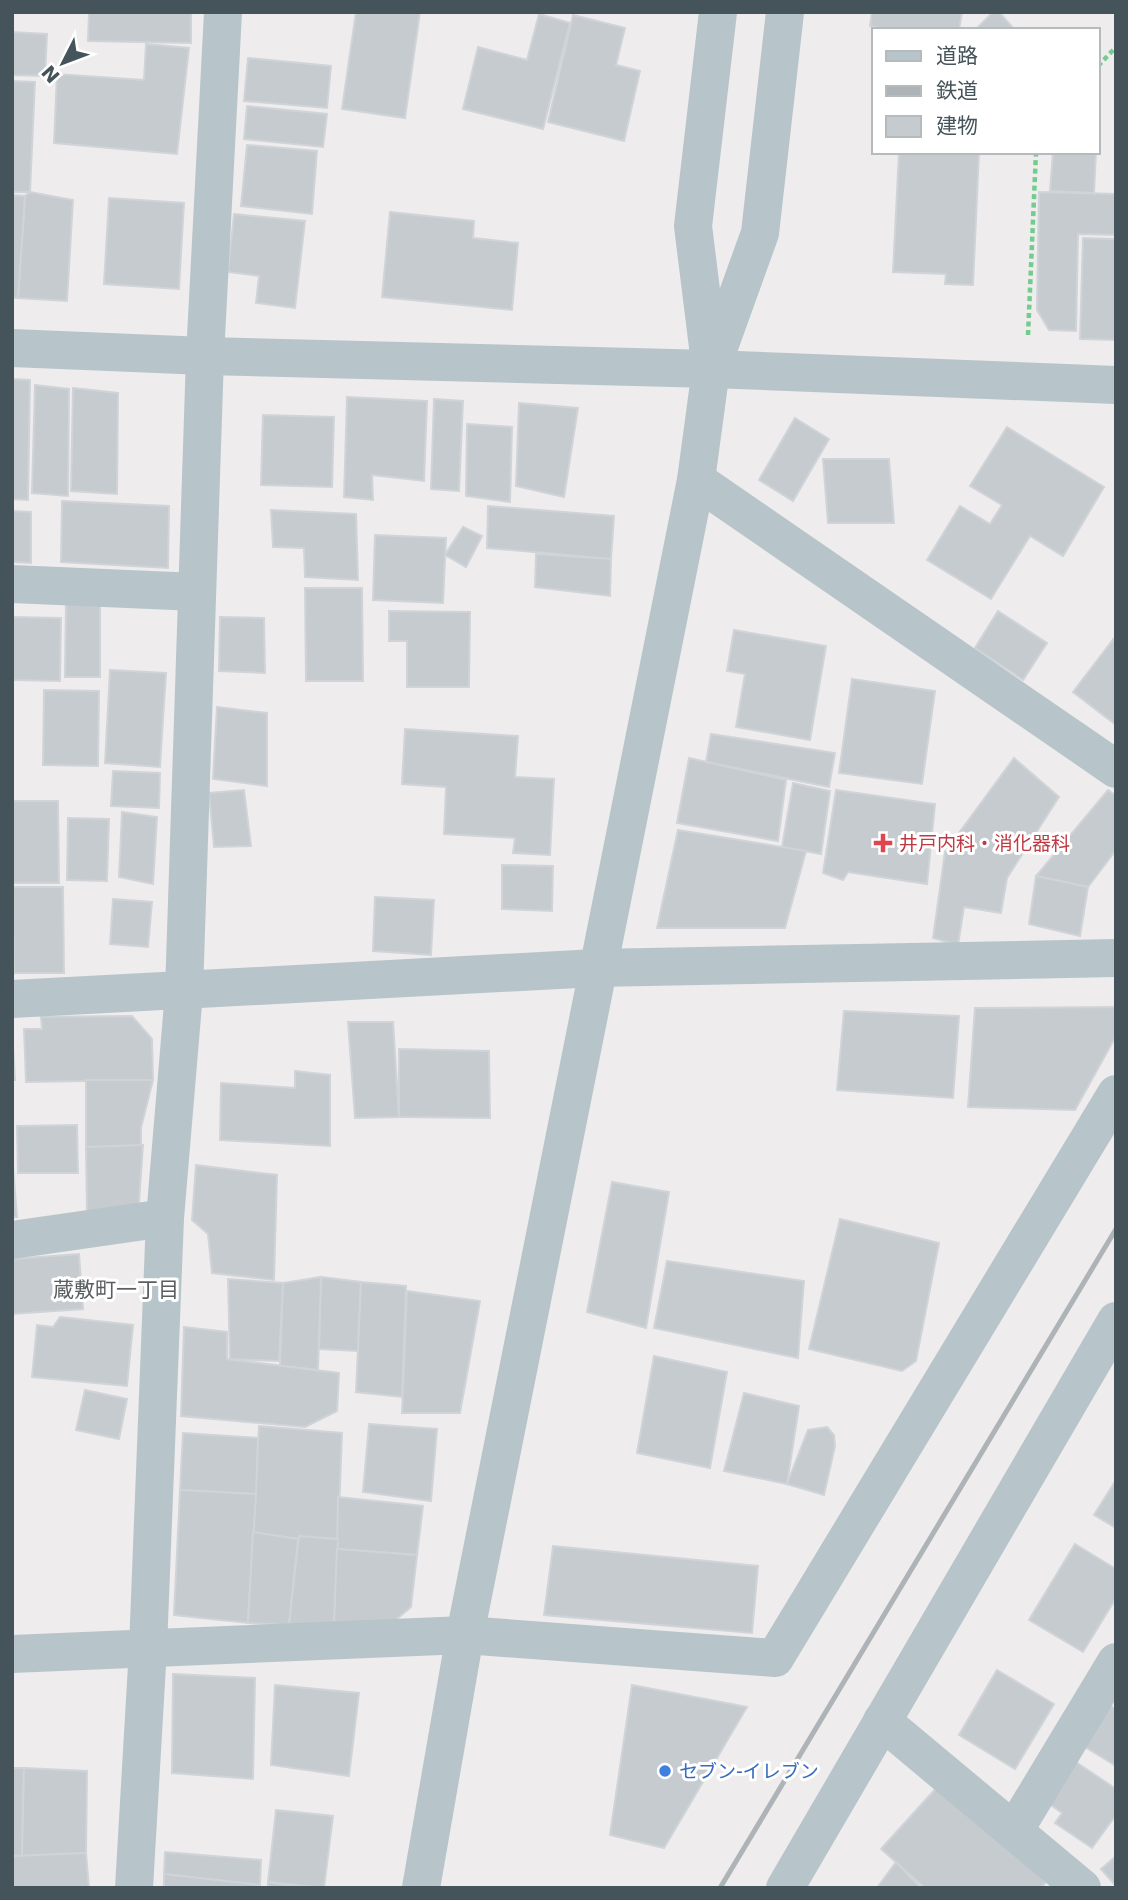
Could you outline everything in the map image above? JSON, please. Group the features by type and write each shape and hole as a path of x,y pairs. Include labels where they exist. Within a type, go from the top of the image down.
{"street":[{"path":"134,1888 148,1648 165,1218 184,992 205,356 223,12"},
{"path":"711,369 693,226 718,12"},
{"path":"421,1888 465,1635 596,968 696,480 711,369 760,233 785,12"},
{"path":"12,348 205,356 711,369 1116,385"},
{"path":"696,480 1116,769"},
{"path":"12,584 197,592"},
{"path":"12,999 184,992 596,968 1116,958"},
{"path":"12,1654 465,1635 775,1658 1116,1094"},
{"path":"12,1240 165,1218"},
{"path":"785,1888 1116,1321"},
{"path":"1014,1831 1116,1662"},
{"path":"882,1721 1082,1888"}],"path":[{"path":"1100,64 1116,47"},
{"path":"1026,381 1036,154"}],"building":[{"path":"89,12 191,12 191,43 88,41"},
{"path":"356,12 420,12 405,118 342,109"},
{"path":"872,12 962,12 959,28 870,26"},
{"path":"993,12 999,12 1013,28 977,28"},
{"path":"539,14 570,23 543,129 463,109 478,47 527,60"},
{"path":"573,15 625,28 616,65 640,71 624,141 548,122"},
{"path":"12,32 47,34 45,76 12,75"},
{"path":"146,44 189,48 177,154 54,143 57,74 144,80"},
{"path":"248,58 331,66 327,108 244,101"},
{"path":"12,81 35,82 30,192 12,192"},
{"path":"247,106 327,114 323,147 244,139"},
{"path":"247,145 317,151 312,214 241,206"},
{"path":"899,154 979,154 973,285 945,284 946,274 893,272"},
{"path":"1053,154 1096,154 1094,193 1050,191"},
{"path":"30,192 73,200 67,301 18,298 25,196"},
{"path":"1039,192 1116,194 1116,235 1078,234 1076,331 1049,330 1037,310"},
{"path":"12,195 25,196 18,298 12,298"},
{"path":"109,198 184,203 179,289 104,284"},
{"path":"390,212 474,221 473,238 518,243 512,310 382,297"},
{"path":"234,214 305,221 295,308 256,303 259,276 228,272"},
{"path":"1083,238 1116,239 1116,340 1080,339"},
{"path":"12,379 30,380 28,500 12,499"},
{"path":"35,385 69,389 68,496 32,493"},
{"path":"73,388 118,393 117,494 71,491"},
{"path":"347,397 427,401 424,481 372,475 373,500 344,497"},
{"path":"434,399 463,401 459,491 431,489"},
{"path":"519,403 578,408 564,497 516,486"},
{"path":"263,415 334,417 332,487 261,485"},
{"path":"795,418 829,439 793,501 759,480"},
{"path":"467,424 512,427 510,502 466,496"},
{"path":"1007,427 1104,487 1063,556 1030,536 991,599 927,560 960,506 990,524 1002,505 970,486"},
{"path":"823,459 889,459 894,523 828,523"},
{"path":"62,501 169,506 168,568 61,562"},
{"path":"488,506 614,516 611,559 487,548"},
{"path":"271,510 356,514 358,580 305,577 304,548 273,547"},
{"path":"12,511 31,512 31,563 12,562"},
{"path":"463,527 482,536 466,567 445,555"},
{"path":"375,535 446,538 443,603 373,600"},
{"path":"536,554 611,559 610,596 535,587"},
{"path":"305,588 362,588 363,681 306,681"},
{"path":"66,599 100,599 100,677 65,677"},
{"path":"389,611 470,612 469,687 407,687 407,641 389,641"},
{"path":"998,611 1047,643 1023,680 975,648"},
{"path":"12,617 61,618 60,681 12,680"},
{"path":"220,617 264,618 265,673 219,671"},
{"path":"734,630 826,646 810,740 736,727 745,674 727,671"},
{"path":"1116,637 1116,725 1073,692"},
{"path":"110,670 166,673 160,767 105,763"},
{"path":"852,679 935,691 922,784 839,773"},
{"path":"44,690 99,691 98,766 43,765"},
{"path":"217,707 267,713 267,786 213,779"},
{"path":"405,729 518,736 515,777 554,779 550,855 513,853 515,838 444,834 446,787 402,784"},
{"path":"711,734 835,753 829,787 706,762"},
{"path":"689,758 786,780 778,841 677,823"},
{"path":"1014,758 1059,797 1007,878 1001,913 964,907 958,945 933,938 945,852"},
{"path":"113,771 160,773 159,808 111,806"},
{"path":"793,783 830,791 821,854 782,847"},
{"path":"244,790 251,846 214,847 209,793"},
{"path":"836,790 935,804 927,884 848,872 843,880 823,873"},
{"path":"1108,790 1116,796 1116,850 1088,887 1036,876"},
{"path":"12,801 58,801 59,883 12,883"},
{"path":"122,812 157,817 153,884 119,877"},
{"path":"68,818 109,819 107,881 67,880"},
{"path":"678,830 806,851 785,928 657,928"},
{"path":"502,865 553,866 552,911 502,909"},
{"path":"1036,876 1088,887 1080,936 1029,924"},
{"path":"13,887 63,887 64,973 14,973"},
{"path":"375,897 434,900 431,955 373,951"},
{"path":"113,899 152,902 148,947 110,944"},
{"path":"1116,1007 1116,1036 1075,1110 968,1107 975,1008"},
{"path":"844,1011 959,1016 953,1098 837,1090"},
{"path":"132,1016 152,1039 153,1080 26,1082 24,1029 42,1029 41,1017"},
{"path":"348,1022 393,1022 399,1117 355,1118"},
{"path":"12,1029 15,1080 12,1080"},
{"path":"399,1049 489,1051 490,1118 399,1117"},
{"path":"295,1071 330,1075 330,1146 220,1140 221,1083 295,1088"},
{"path":"86,1080 153,1080 141,1128 141,1147 86,1147"},
{"path":"77,1125 78,1173 18,1173 17,1126"},
{"path":"143,1145 138,1217 87,1213 86,1147"},
{"path":"12,1154 17,1217 12,1217"},
{"path":"196,1165 277,1175 274,1280 212,1273 208,1234 192,1220"},
{"path":"612,1182 669,1192 646,1328 587,1312"},
{"path":"840,1219 939,1243 916,1361 902,1371 809,1349"},
{"path":"79,1254 83,1309 12,1314 12,1259"},
{"path":"667,1261 804,1281 798,1358 654,1328"},
{"path":"321,1277 361,1282 358,1351 319,1349"},
{"path":"321,1277 318,1370 280,1366 283,1283"},
{"path":"228,1279 283,1283 279,1361 230,1359"},
{"path":"361,1282 406,1286 402,1397 356,1392"},
{"path":"407,1291 480,1301 460,1413 402,1413"},
{"path":"60,1317 133,1325 127,1386 32,1377 37,1325 53,1327"},
{"path":"184,1327 227,1332 227,1359 339,1373 337,1411 305,1427 181,1416"},
{"path":"654,1356 727,1372 710,1468 637,1453"},
{"path":"85,1390 127,1399 119,1439 76,1430"},
{"path":"744,1393 799,1406 787,1484 724,1471"},
{"path":"369,1424 437,1429 431,1501 363,1492"},
{"path":"259,1426 342,1433 338,1539 298,1539 253,1532"},
{"path":"827,1427 834,1435 835,1446 824,1495 787,1484 808,1430"},
{"path":"183,1433 258,1438 256,1494 180,1490"},
{"path":"1116,1480 1116,1528 1094,1515"},
{"path":"180,1490 256,1494 248,1623 174,1615"},
{"path":"338,1497 423,1506 417,1555 337,1549"},
{"path":"253,1532 298,1539 289,1625 248,1623"},
{"path":"299,1536 338,1539 334,1624 289,1625"},
{"path":"1075,1544 1116,1569 1116,1598 1083,1652 1029,1620"},
{"path":"553,1546 758,1566 752,1633 544,1615"},
{"path":"337,1549 417,1555 411,1607 392,1623 334,1624"},
{"path":"997,1670 1054,1704 1015,1769 959,1735"},
{"path":"173,1674 255,1678 253,1779 172,1773"},
{"path":"275,1685 359,1693 349,1776 271,1765"},
{"name":"セブン-イレブン","path":"632,1685 747,1707 664,1848 610,1835"},
{"path":"1109,1705 1116,1709 1116,1766 1085,1747"},
{"path":"1073,1760 1116,1789 1116,1815 1092,1848 1055,1823 1062,1813 1045,1801"},
{"path":"12,1768 24,1768 22,1856 12,1856"},
{"path":"24,1768 87,1771 86,1853 22,1856"},
{"path":"939,1785 1046,1882 1041,1888 925,1888 881,1849"},
{"path":"276,1810 333,1816 324,1888 268,1882"},
{"path":"165,1852 261,1860 260,1885 164,1874"},
{"path":"86,1853 89,1888 12,1888 12,1856"},
{"path":"1116,1856 1116,1886 1101,1869"},
{"path":"896,1862 921,1888 877,1888"},
{"path":"164,1874 260,1885 260,1888 164,1888"},
{"path":"268,1882 304,1888 268,1888"}],"railway":[{"path":"720,1888 1116,1229"}],"place":[{"name":"井戸内科・消化器科","path":"883,843"},
{"name":"セブン-イレブン","path":"665,1771"}],"district":[{"name":"蔵敷町一丁目","path":"116,1290"}]}
